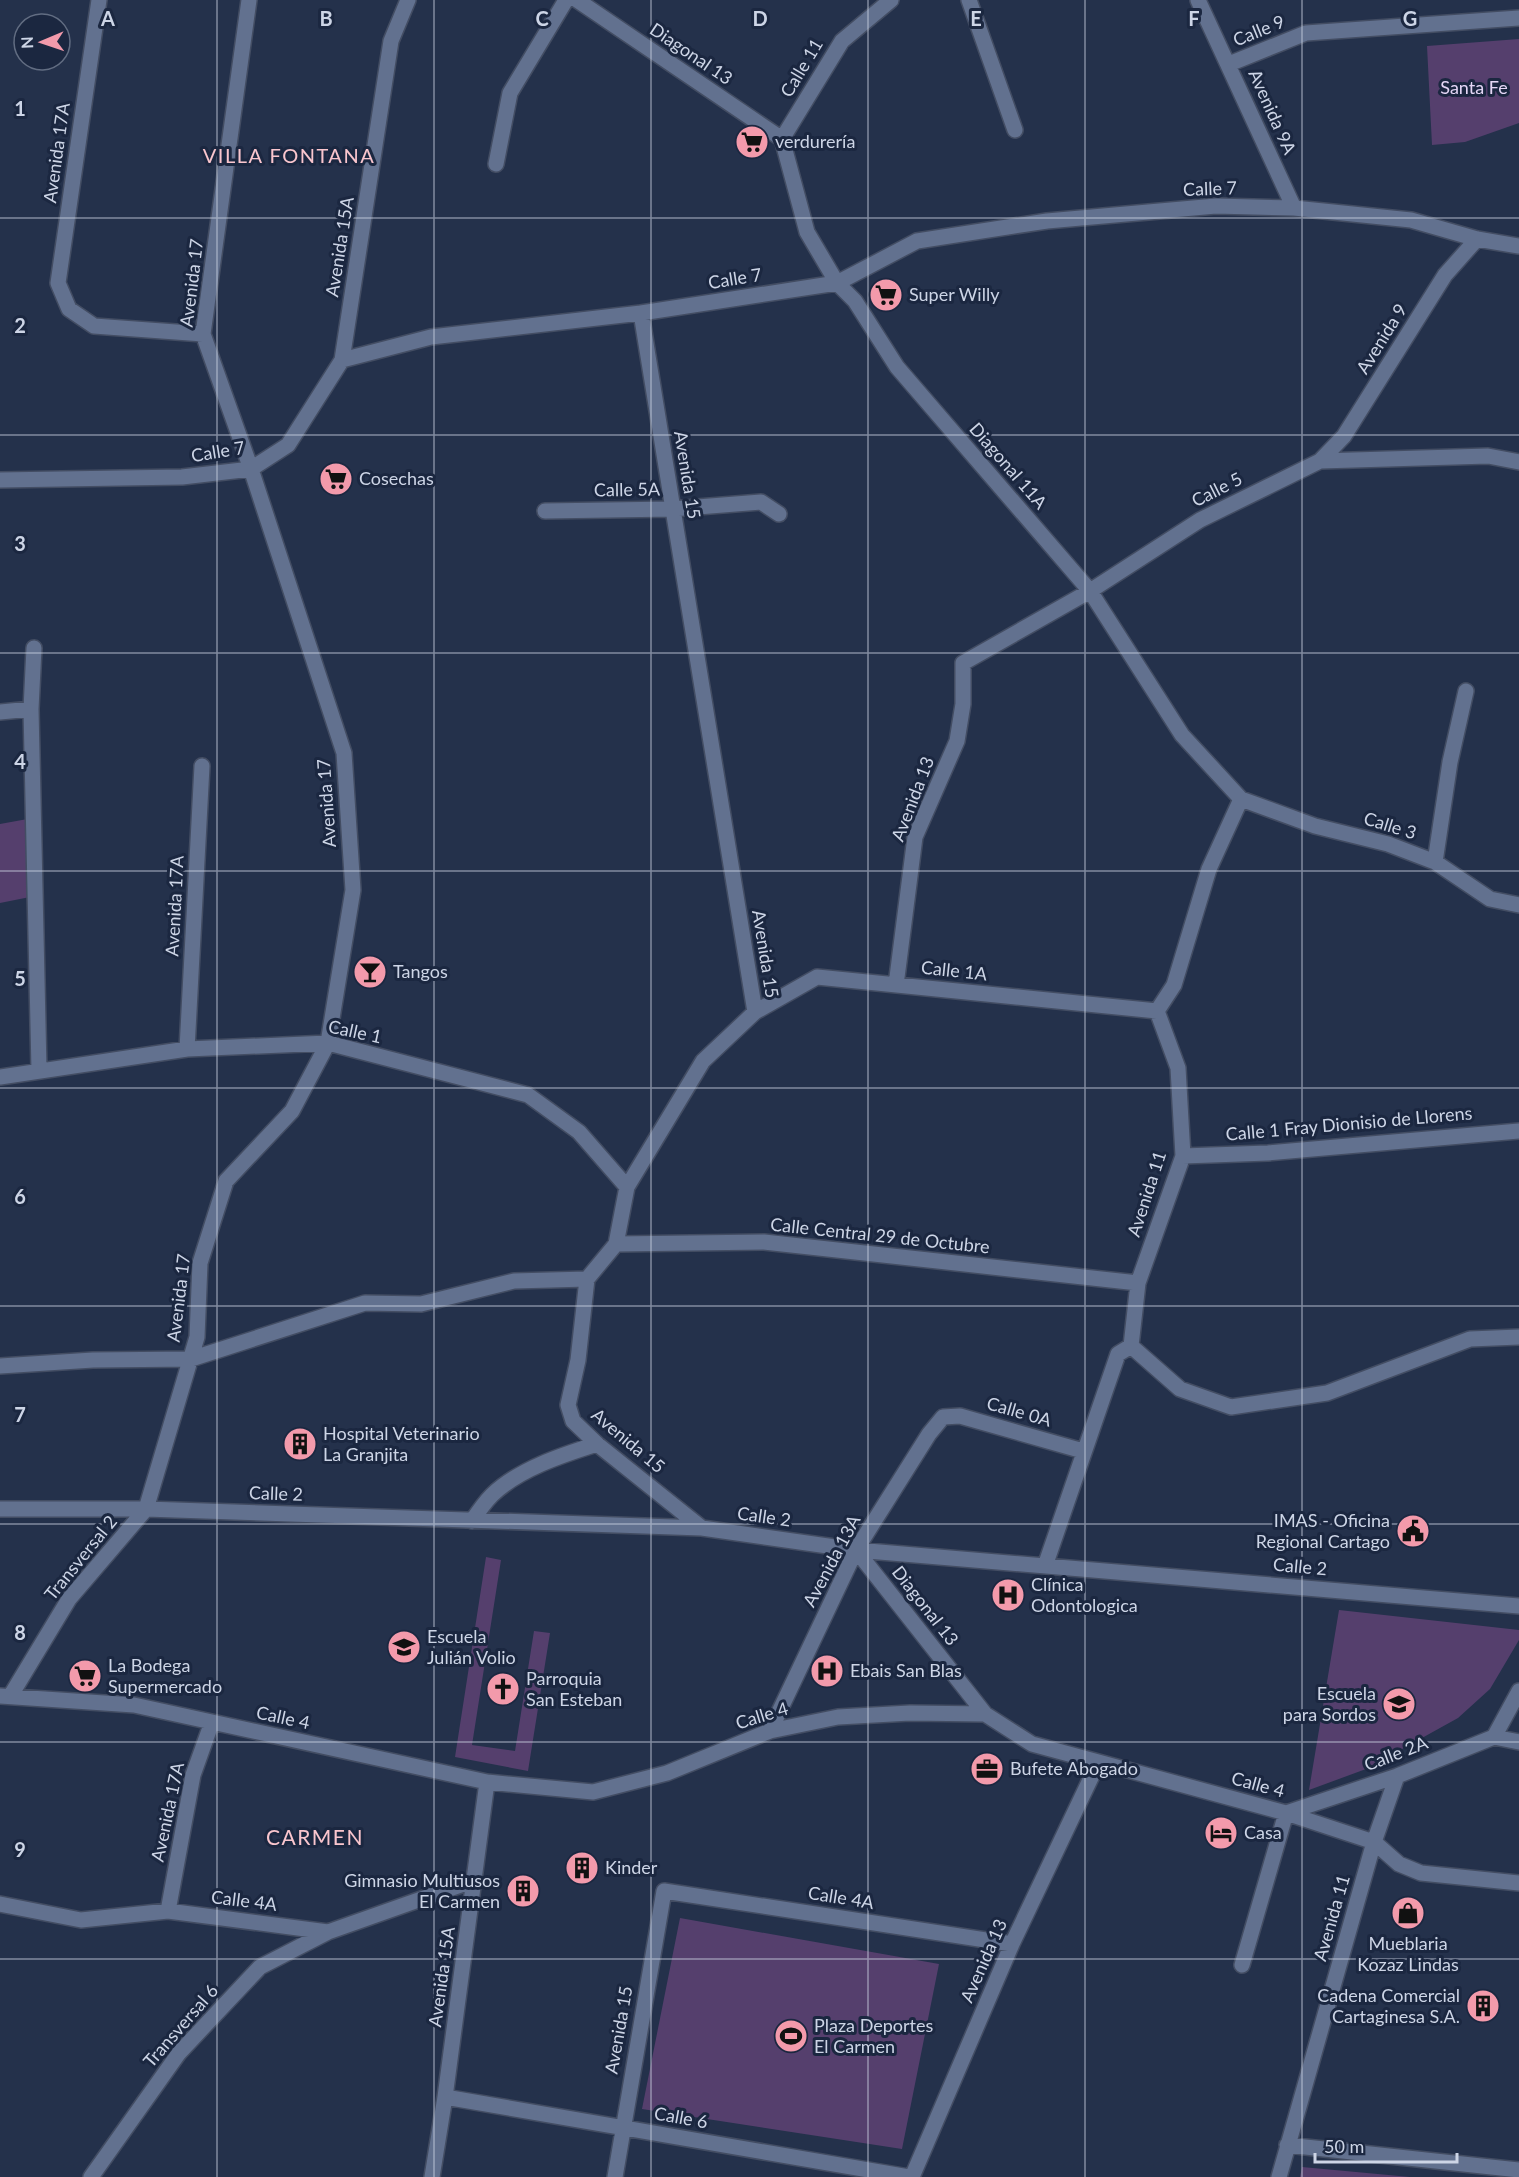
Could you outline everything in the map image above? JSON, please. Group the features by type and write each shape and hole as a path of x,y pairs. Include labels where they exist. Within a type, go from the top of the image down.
{"street":[{"name":"Avenida 17A","path":"99,0 58,283 69,309 94,326 203,334"},
{"name":"Avenida 17","path":"146,1509 191,1359 196,1337 200,1263 226,1181 291,1111 328,1043 353,890 344,753 251,469 203,334 249,0"},
{"name":"Avenida 15A","path":"342,360 391,41 408,0"},
{"path":"495,164 510,93 566,0"},
{"name":"Diagonal 13","path":"577,0 782,140"},
{"name":"Calle 11","path":"782,140 842,41 891,0"},
{"path":"969,0 1015,130"},
{"name":"Avenida 9A","path":"1198,0 1294,208"},
{"name":"Calle 9","path":"1229,64 1306,33 1519,18"},
{"name":"Diagonal 11A","path":"782,140 807,232 837,283 855,301 897,367 1090,591 1182,735 1241,799"},
{"name":"Calle 7","path":"0,480 182,477 251,469 288,445 342,360 430,337 640,313 837,283 917,240 1047,221 1216,206 1294,208 1411,220 1477,239 1519,246"},
{"name":"Avenida 9","path":"1320,460 1344,436 1445,275 1477,239"},
{"name":"Avenida 15","path":"640,313 755,1012 703,1061 627,1187 616,1244 586,1279 578,1360 568,1405 573,1421 597,1444 702,1528"},
{"name":"Calle 5","path":"963,663 1090,591 1200,519 1320,460 1488,456 1519,462"},
{"name":"Calle 5A","path":"545,511 672,508 761,502 779,514"},
{"path":"34,648 31,709 39,1070"},
{"name":"Avenida 13","path":"896,985 915,837 957,741 963,704 963,663"},
{"path":"1436,862 1450,762 1466,692"},
{"path":"0,712 31,709"},
{"name":"Avenida 17A","path":"187,1049 201,766"},
{"path":"1157,1011 1174,985 1209,869 1241,799"},
{"name":"Calle 3","path":"1241,799 1315,826 1388,844 1436,862 1490,899 1519,905"},
{"name":"Calle 1A","path":"755,1012 818,977 1157,1011"},
{"name":"Avenida 11","path":"1131,1346 1138,1283 1182,1155 1178,1068 1157,1011"},
{"name":"Calle 1","path":"0,1077 187,1049 328,1043 528,1095 579,1132 627,1187"},
{"name":"Calle 1 Fray Dionisio de Llorens","path":"1182,1155 1268,1153 1519,1131"},
{"name":"Calle Central 29 de Octubre","path":"616,1244 764,1242 1138,1283"},
{"path":"0,1366 83,1360 191,1359 365,1303 421,1304 514,1281 586,1279"},
{"path":"1045,1566 1118,1354 1131,1346 1180,1389 1231,1407 1327,1393 1470,1339 1519,1337"},
{"name":"Calle 0A","path":"943,1417 960,1416 1083,1451"},
{"name":"Avenida 13A","path":"770,1731 856,1550 929,1434 943,1417"},
{"path":"472,1521 493,1494 516,1479 559,1456 597,1444"},
{"name":"Calle 2","path":"0,1509 146,1509 702,1528 856,1550 1519,1606"},
{"name":"Transversal 2","path":"5,1696 69,1599 146,1509"},
{"name":"Diagonal 13","path":"856,1550 985,1714"},
{"path":"873,1572 879,1557 889,1553"},
{"path":"1519,1691 1494,1737 1519,1742"},
{"name":"Calle 4","path":"5,1696 134,1705 487,1782 593,1792 667,1773 770,1731 838,1717 910,1713 985,1714 1032,1744 1286,1813 1374,1842 1400,1864 1421,1873 1519,1883"},
{"name":"Avenida 17A","path":"168,1911 193,1775 212,1722"},
{"name":"Calle 2A","path":"1286,1813 1397,1776 1494,1737"},
{"name":"Avenida 13","path":"911,2177 1012,1944 1098,1763"},
{"name":"Avenida 11","path":"1279,2177 1374,1842 1397,1776"},
{"name":"Avenida 15A","path":"432,2177 445,2097 487,1782"},
{"path":"1242,1965 1286,1813"},
{"name":"Calle 4A","path":"0,1904 81,1920 168,1911 328,1932 475,1880"},
{"name":"Avenida 15","path":"615,2177 621,2127 664,1891"},
{"name":"Calle 4A","path":"664,1891 1012,1944"},
{"name":"Transversal 6","path":"92,2177 179,2054 260,1967 328,1932"},
{"name":"Calle 6","path":"445,2097 911,2177"},
{"path":"1287,2145 1519,2170"}],"green space":[{"name":"Santa Fe","path":"1519,39 1519,123 1465,142 1432,145 1427,46"},
{"path":"33,818 35,896 0,903 0,824"},
{"path":"486,1557 501,1560 472,1745 515,1751 534,1631 550,1633 528,1771 455,1757"},
{"name":"Escuela para Sordos","path":"1339,1610 1519,1630 1519,1640 1490,1689 1458,1718 1366,1769 1309,1790"},
{"name":"Plaza Deportes El Carmen","path":"680,1918 939,1964 902,2149 642,2109"},
{"path":"1302,2167 1410,2177 1300,2177"}],"place":[{"name":"verdurería","path":"752,142"},
{"name":"Super Willy","path":"886,295"},
{"name":"Cosechas","path":"336,479"},
{"name":"Tangos","path":"370,972"},
{"name":"Hospital Veterinario La Granjita","path":"300,1444"},
{"name":"IMAS - Oficina Regional Cartago","path":"1413,1531"},
{"name":"Clínica Odontologica","path":"1008,1595"},
{"name":"Escuela Julián Volio","path":"404,1647"},
{"name":"Ebais San Blas","path":"827,1671"},
{"name":"La Bodega Supermercado","path":"85,1676"},
{"name":"Parroquia San Esteban","path":"503,1689"},
{"name":"Escuela para Sordos","path":"1399,1704"},
{"name":"Bufete Abogado","path":"987,1769"},
{"name":"Casa","path":"1221,1833"},
{"name":"Kinder","path":"582,1868"},
{"name":"Gimnasio Multiusos El Carmen","path":"523,1891"},
{"name":"Mueblaria Kozaz Lindas","path":"1408,1913"},
{"name":"Cadena Comercial Cartaginesa S.A.","path":"1483,2006"},
{"name":"Plaza Deportes El Carmen","path":"791,2036"}],"district":[{"name":"VILLA FONTANA","path":"289,156"},
{"name":"CARMEN","path":"315,1838"}]}
